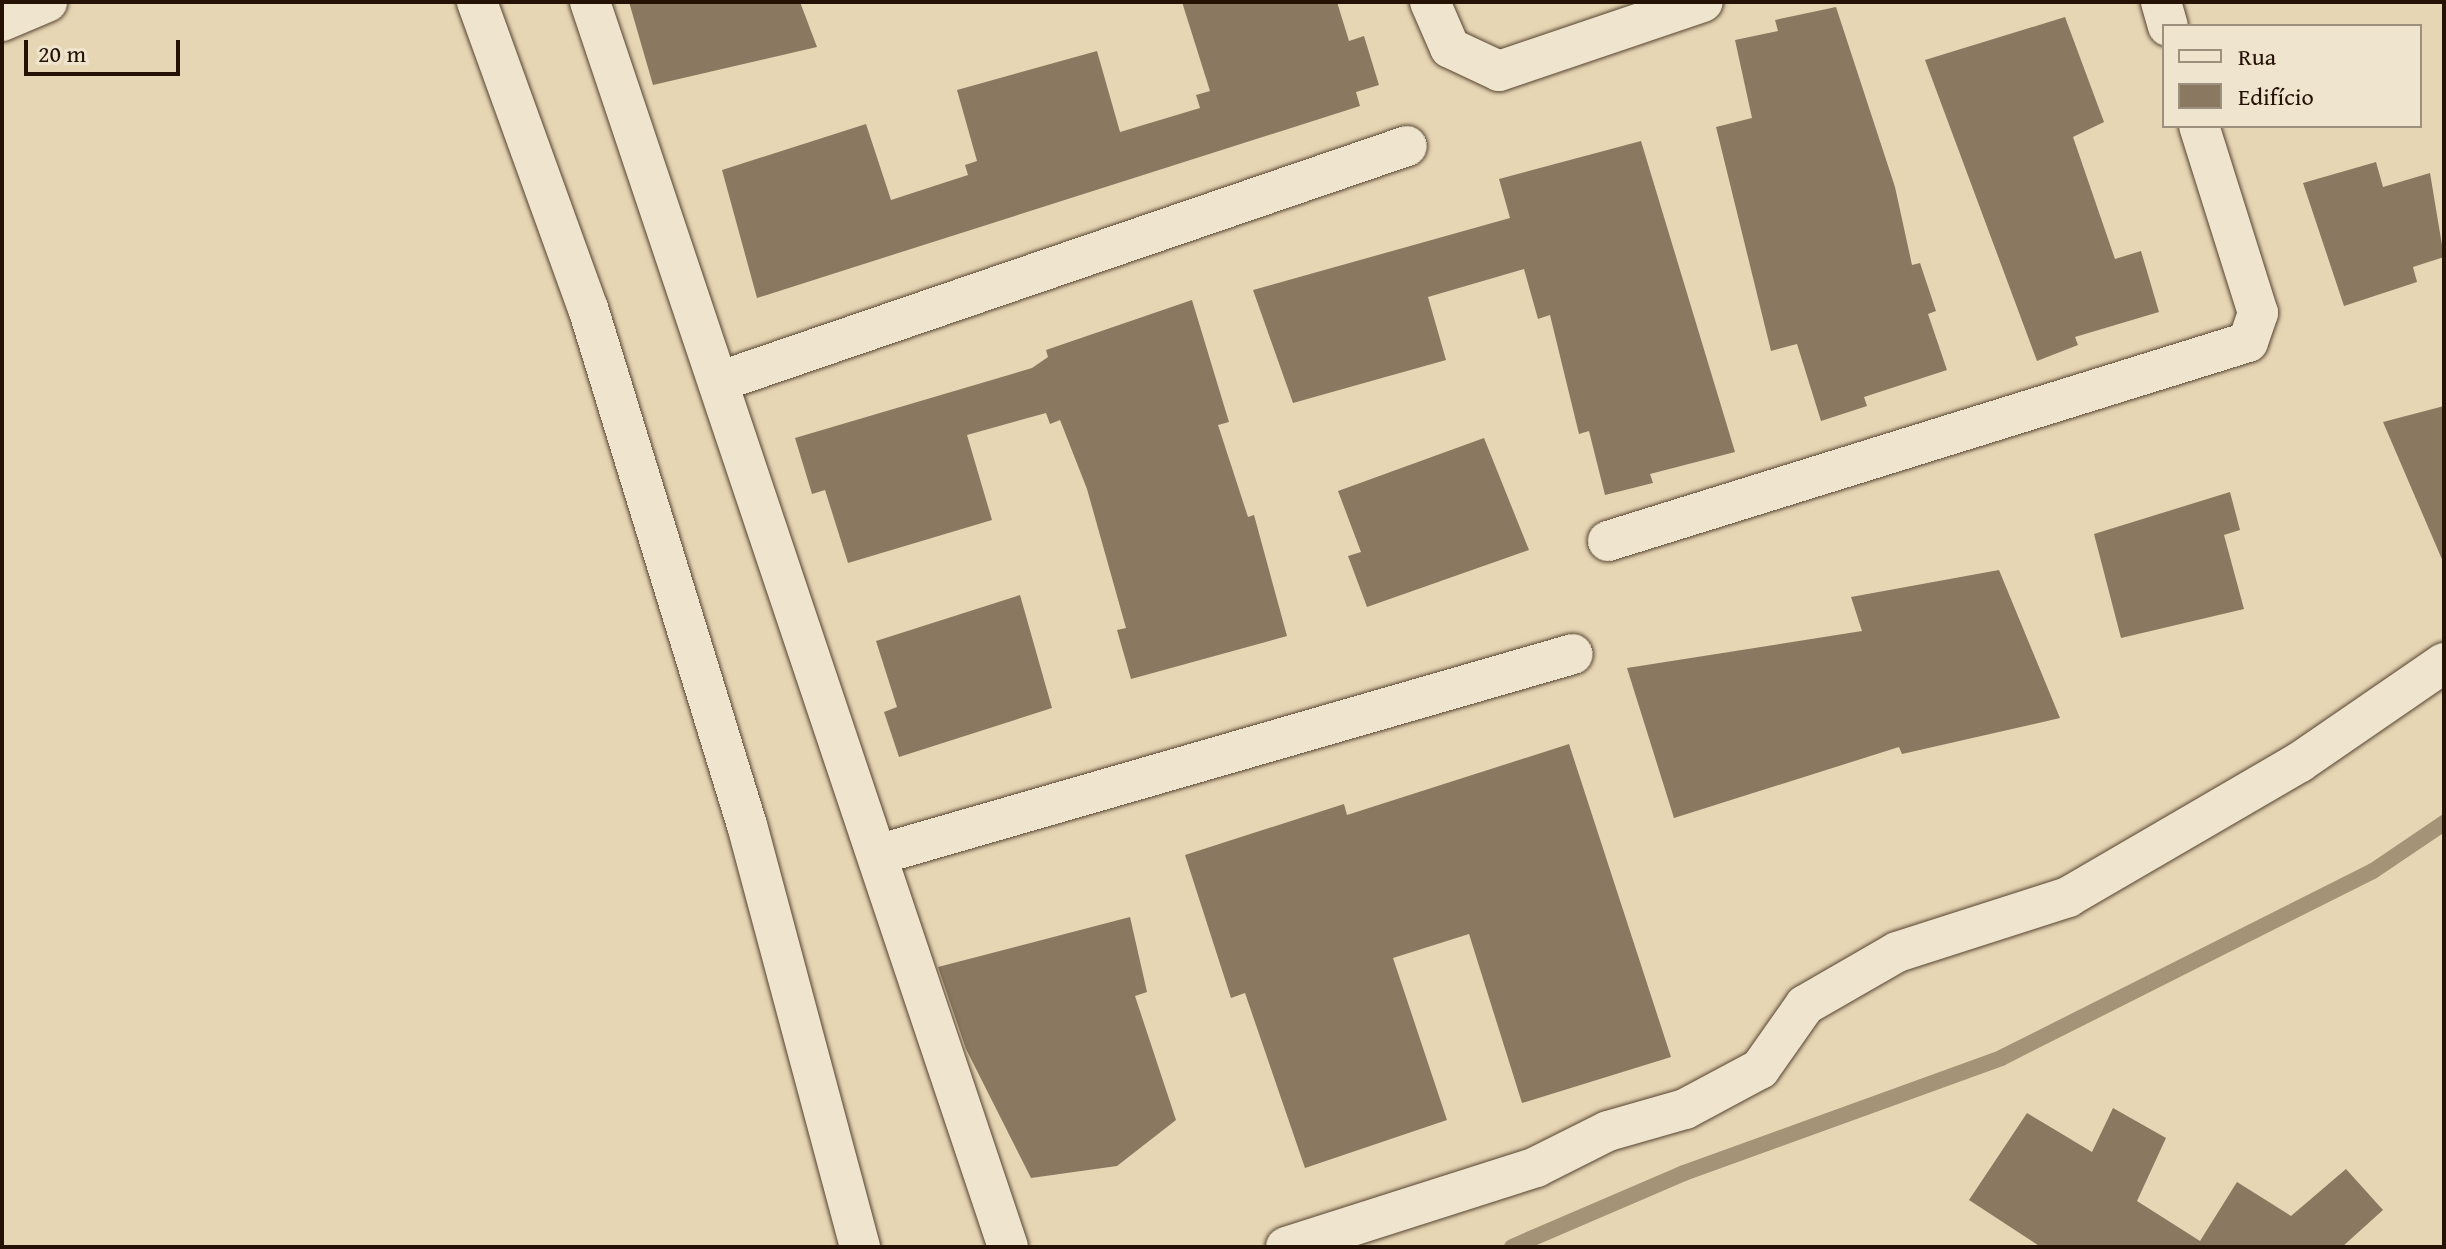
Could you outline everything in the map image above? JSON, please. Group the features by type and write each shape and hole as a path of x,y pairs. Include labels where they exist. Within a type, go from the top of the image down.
{"street":[{"path":"2,21 47,2"},
{"path":"590,2 1008,1247"},
{"path":"1430,2 1450,48 1499,71 1703,2"},
{"path":"2161,2 2167,24"},
{"path":"474,5 593,323 747,825 860,1247"},
{"path":"1608,541 2248,342 2258,313 2200,128"},
{"path":"718,382 1407,146"},
{"path":"877,855 1573,654"},
{"path":"1286,1247 1536,1167 1608,1131 1685,1109 1760,1069 1818,997 1897,952 2068,897 2300,762 2444,663"}],"building":[{"path":"629,2 800,2 817,47 653,85"},
{"path":"1182,2 1337,2 1349,41 1364,36 1379,85 1356,92 1360,106 757,298 722,170 866,124 891,200 968,175 965,165 977,161 957,90 1097,51 1120,132 1200,108 1196,95 1210,91"},
{"path":"1836,7 1895,187 1912,265 1920,263 1936,311 1928,314 1947,370 1864,397 1867,406 1821,421 1797,344 1771,351 1716,127 1752,118 1735,40 1778,31 1775,20"},
{"path":"2065,17 2104,122 2073,137 2115,259 2141,251 2159,312 2075,337 2078,345 2037,361 1925,60"},
{"path":"1641,141 1735,452 1650,474 1653,483 1605,495 1589,431 1579,434 1550,315 1538,319 1524,269 1428,297 1446,360 1293,403 1253,290 1510,218 1499,179"},
{"path":"2376,162 2383,187 2430,173 2444,257 2413,267 2417,282 2344,306 2303,183"},
{"path":"1192,300 1229,422 1218,425 1248,517 1254,515 1287,636 1131,679 1117,630 1126,628 1087,489 1060,420 1050,424 1046,413 967,435 992,520 848,563 825,490 812,494 795,438 1032,368 1048,357 1046,350"},
{"path":"2444,406 2444,564 2383,422"},
{"path":"1484,438 1529,550 1367,607 1348,556 1361,552 1338,491"},
{"path":"2230,492 2240,530 2224,535 2244,609 2121,638 2094,534"},
{"path":"1999,570 2060,718 1902,754 1899,747 1674,818 1627,668 1862,631 1851,597"},
{"path":"1020,595 1052,708 899,757 884,712 897,707 876,641"},
{"path":"1569,744 1671,1057 1522,1103 1469,934 1393,958 1447,1120 1305,1168 1245,993 1231,998 1185,855 1344,804 1347,815"},
{"path":"1130,917 1147,992 1135,996 1176,1120 1117,1166 1031,1178 966,1049 938,967"},
{"path":"2113,1108 2166,1138 2137,1201 2200,1241 2237,1182 2291,1216 2346,1169 2383,1210 2342,1247 2041,1247 1969,1200 2027,1113 2092,1152"}],"waterway":[{"path":"1512,1247 1684,1173 2001,1058 2373,871 2444,823"}]}
